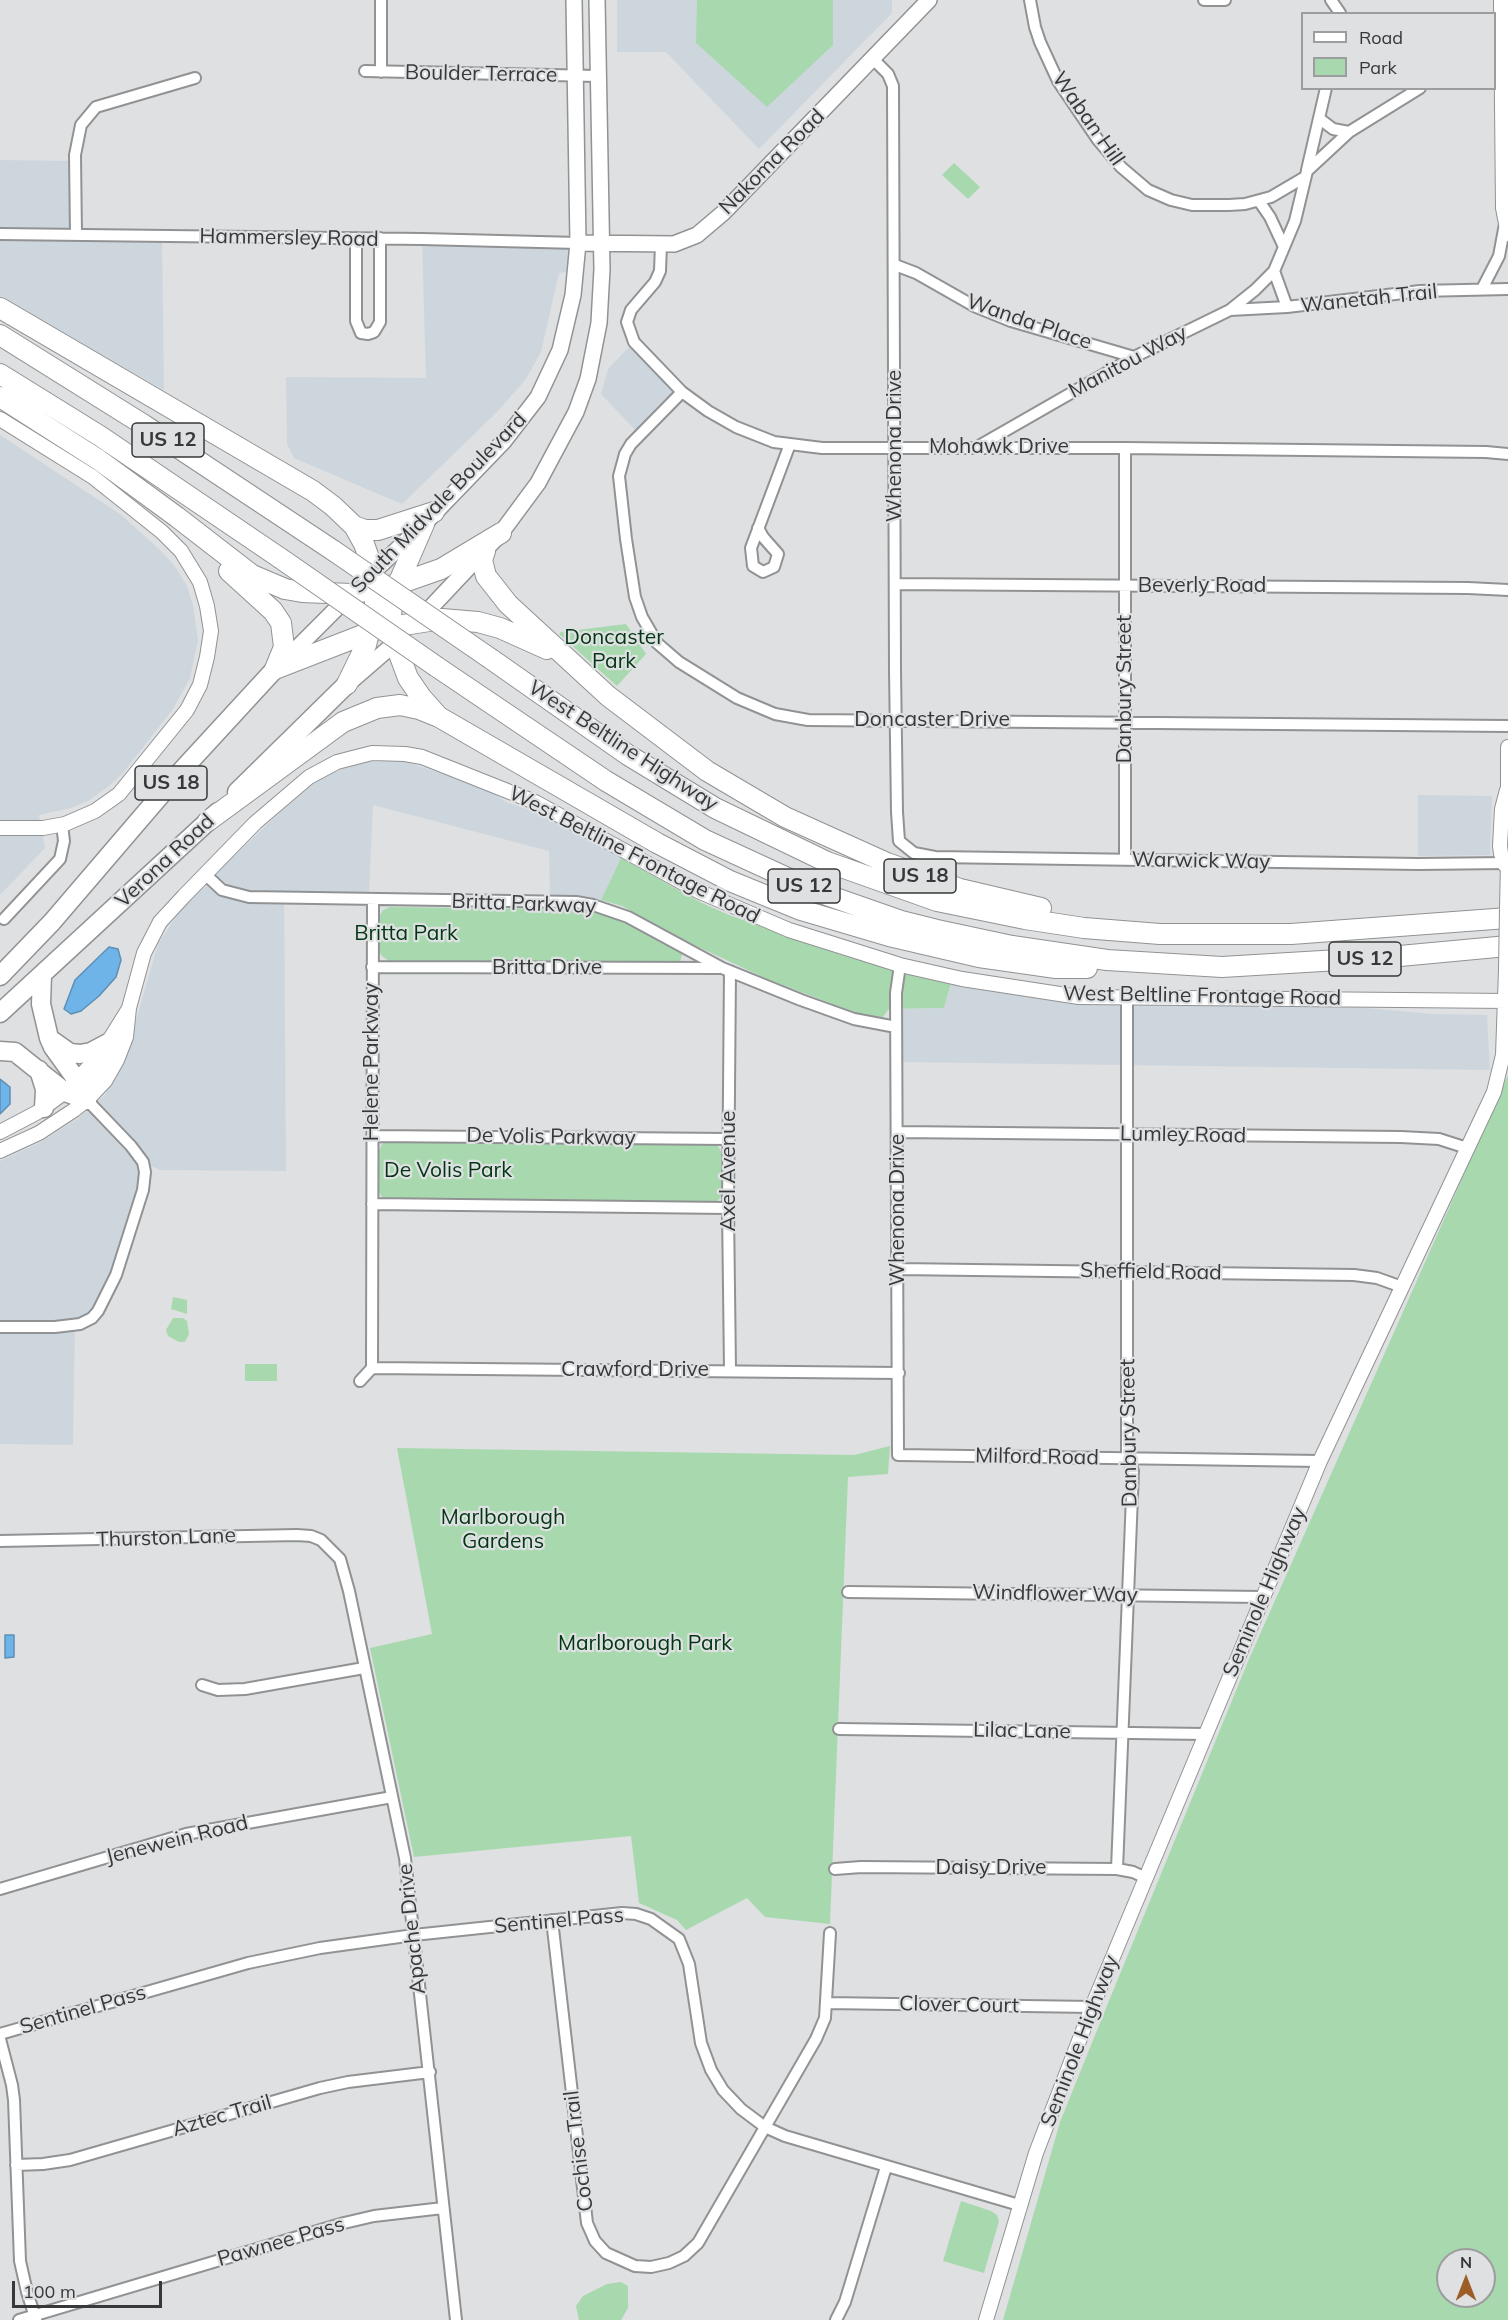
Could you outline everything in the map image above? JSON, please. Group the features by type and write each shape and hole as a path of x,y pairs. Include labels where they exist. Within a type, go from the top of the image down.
{"highway":[{"path":"0,308 313,491 354,526 364,544 374,581 375,606 370,632 347,684"},
{"name":"West Beltline Highway","path":"0,335 144,424 334,551 628,755 715,808 827,862 900,889 970,908 1084,928 1160,934 1267,936 1508,918"},
{"name":"West Beltline Highway","path":"0,374 100,436 437,667 647,807 743,859 818,892 901,921 1012,946 1107,960 1222,967 1389,957 1508,946"},
{"path":"0,397 99,460 177,516 252,575 267,583 302,592 351,594 374,581 398,584 441,569 501,533"},
{"path":"165,509 174,520 273,611 281,623 285,638 281,658 275,669"},
{"path":"354,526 365,530 378,530 429,518"},
{"path":"429,518 398,584 392,604 393,634 408,678 421,698 439,717"},
{"path":"485,551 483,568 488,580 508,604 566,659"},
{"name":"US 18","path":"275,669 311,657 370,632 393,634 418,622 442,619 478,622 522,637 566,659 608,696 707,771 762,806 887,863 960,889 1035,908 1077,915 1267,936"},
{"name":"Verona Road","path":"0,976 52,922 183,769 275,669"},
{"name":"Verona Road","path":"0,1013 208,822 347,684"},
{"name":"US 18","path":"208,822 344,722 363,712 400,705 439,717 657,843 730,881 830,919 927,945 1017,964 1056,968 1222,967"},
{"path":"0,959 52,922"},
{"path":"42,975 41,1004 49,1038 71,1085"},
{"path":"49,1038 70,1053 80,1054 91,1052 112,1036"},
{"path":"0,1051 15,1052 39,1070 71,1085 87,1100"},
{"path":"39,1070 45,1089 44,1108"}],"main road":[{"name":"South Midvale Boulevard","path":"374,581 429,518 504,441 532,406 560,350 573,295 578,243 574,0"},
{"path":"418,622 501,533 538,483 559,446 581,399 593,357 602,292 597,0"},
{"name":"Nakoma Road","path":"578,243 661,244 686,241 697,235 723,213 929,0"},
{"name":"South Midvale Boulevard","path":"306,638 351,594"},
{"name":"Verona Road","path":"347,684 380,658 393,634"},
{"name":"Verona Road","path":"275,669 306,638"}],"street":[{"path":"381,0 381,72"},
{"name":"Waban Hill","path":"1030,0 1037,35 1058,81 1098,140 1134,180 1159,196 1192,205 1229,205 1259,201 1271,197 1306,174"},
{"path":"1204,0 1225,0"},
{"path":"1482,289 1499,256 1506,229 1501,0"},
{"name":"Whenona Drive","path":"873,60 888,74 893,86 896,720 899,841"},
{"name":"Boulder Terrace","path":"365,71 597,76"},
{"path":"76,235 75,155 81,125 96,107 195,78"},
{"path":"1306,174 1326,90"},
{"path":"1306,174 1349,132 1417,90"},
{"path":"1320,119 1333,129 1349,132"},
{"name":"Manitou Way","path":"977,447 1134,357 1230,310 1274,271 1295,221 1306,174"},
{"path":"1259,201 1270,217 1284,247"},
{"name":"Hammersley Road","path":"0,234 380,238 578,243"},
{"path":"356,238 356,321 361,333 368,334 374,332 380,322 380,238"},
{"name":"Mohawk Drive","path":"661,244 660,270 655,282 631,310 627,322 634,342 682,392 708,411 736,427 774,442 822,448 1125,448 1508,454"},
{"name":"Wanda Place","path":"894,266 916,273 974,306 1002,317 1134,357"},
{"path":"1274,271 1287,307"},
{"name":"Wanetah Trail","path":"1230,310 1287,307 1385,294 1508,289"},
{"name":"Doncaster Drive","path":"682,392 625,454 620,476 635,597 642,617 657,643 679,662 736,698 775,714 808,720 1508,726"},
{"path":"0,418 93,477 128,502 162,532 180,551 200,582 211,631 200,686 187,710 119,794 95,811 62,825 0,828"},
{"path":"758,528 790,444"},
{"name":"Danbury Street","path":"1125,448 1125,859"},
{"name":"Beverly Road","path":"895,584 1508,590"},
{"name":"Seminole Highway","path":"986,2320 1019,2205 1050,2115 1092,2007 1320,1461 1494,1092 1503,1055 1506,1001 1508,863 1501,854 1500,846 1502,809 1508,791 1508,747"},
{"name":"West Beltline Frontage Road","path":"129,1008 144,953 160,922 204,874 255,824 316,773 337,762 372,753 405,754 438,762 555,811 698,891 752,916 821,942 900,965 1079,997 1506,1001"},
{"path":"4,919 58,862 64,844 62,825"},
{"name":"Warwick Way","path":"899,841 914,853 935,857 1418,864 1508,863"},
{"name":"Britta Parkway","path":"204,874 222,890 249,897 576,902 593,905 628,917 726,969 801,1000 854,1019 896,1028"},
{"name":"Helene Parkway","path":"372,1368 373,900"},
{"name":"Whenona Drive","path":"898,1455 896,993 900,965"},
{"name":"Britta Drive","path":"372,967 726,969"},
{"name":"Axel Avenue","path":"726,969 730,1371"},
{"name":"Danbury Street","path":"1117,1869 1132,1471 1127,1458 1127,998"},
{"path":"0,1132 44,1108 71,1085 100,1054 129,1008"},
{"path":"0,1151 39,1133 87,1100 105,1081 117,1060 127,1032 129,1008"},
{"path":"87,1100 93,1080 110,1052 112,1036"},
{"path":"0,1327 55,1327 80,1324 92,1318 98,1311 116,1275 143,1190 143,1162 131,1146 87,1100"},
{"name":"Lumley Road","path":"897,1132 1401,1137 1438,1139 1467,1148"},
{"name":"De Volis Parkway","path":"372,1136 729,1139"},
{"path":"372,1204 728,1208"},
{"name":"Sheffield Road","path":"898,1269 1354,1275 1377,1278 1402,1287"},
{"path":"360,1381 372,1368"},
{"name":"Crawford Drive","path":"372,1368 898,1373"},
{"name":"Milford Road","path":"898,1455 1320,1461"},
{"name":"Thurston Lane","path":"0,1541 290,1535 311,1536 329,1547"},
{"name":"Apache Drive","path":"329,1547 340,1559 343,1567 405,1858 456,2320"},
{"name":"Windflower Way","path":"848,1592 1263,1597"},
{"path":"202,1685 218,1690 245,1689 364,1668"},
{"name":"Lilac Lane","path":"839,1729 1205,1734"},
{"name":"Jenewein Road","path":"0,1889 186,1834 392,1797"},
{"name":"Daisy Drive","path":"835,1869 861,1867 1117,1869 1133,1872 1146,1878"},
{"name":"Sentinel Pass","path":"0,2034 248,1963 320,1948 552,1920 622,1913 636,1914 651,1919 678,1939 689,1964 700,2043 711,2070 723,2090 735,2103 765,2127 785,2136 1019,2205"},
{"name":"Cochise Trail","path":"552,1920 587,2223 595,2241 606,2253 635,2266 651,2267 669,2263 684,2256 698,2243 816,2039 825,2018 826,2003"},
{"path":"826,2003 830,1933"},
{"name":"Clover Court","path":"826,2003 1092,2007"},
{"path":"0,2039 12,2085 20,2261 35,2317"},
{"name":"Aztec Trail","path":"16,2165 70,2160 320,2088 348,2082 430,2072"},
{"path":"836,2320 845,2302 886,2167"},
{"name":"Pawnee Pass","path":"19,2320 344,2223 374,2216 443,2208"}],"shaded area":[{"path":"617,0 892,0 892,13 759,149 666,52 617,52"},
{"path":"0,160 75,161 76,235 162,236 164,390 0,299"},
{"path":"422,239 578,243 576,271 559,273 541,352 526,379 497,412 402,504 294,458 287,444 286,377 426,378"},
{"path":"634,342 682,392 640,435 601,394 608,369"},
{"path":"0,435 120,514 158,548 174,565 187,586 193,605 198,640 190,678 173,709 123,773 109,786 88,801 71,808 39,815 45,848 0,895"},
{"path":"404,761 487,789 506,802 547,816 621,858 601,900 575,895 550,896 549,851 373,805 369,892 284,892 286,1171 160,1170 144,1163 144,1182 98,1311 75,1322 73,1445 0,1444 0,1161 41,1142 77,1119 105,1095 124,1062 158,944 185,903 287,806 317,781 344,768 366,762"},
{"path":"1418,795 1492,796 1490,855 1418,856"},
{"path":"951,983 1082,1005 1356,1007 1433,1014 1487,1015 1490,1070 903,1062 903,1009 944,1008"}],"green space":[{"path":"697,0 833,0 833,45 767,107 696,43"},
{"path":"954,163 980,187 968,199 942,175"},
{"name":"Doncaster Park","path":"626,624 646,654 617,686 559,634 561,632"},
{"path":"621,858 702,903 729,915 841,955 951,983 944,1008 889,1009 883,1017 872,1019 767,979 690,943 622,906 601,900"},
{"name":"Britta Park","path":"390,907 562,909 599,912 621,921 682,954 680,963 391,962 378,951 378,919 383,910"},
{"path":"1508,1075 1508,2320 1003,2320 1060,2122 1249,1659"},
{"name":"De Volis Park","path":"388,1141 716,1144 722,1152 722,1196 715,1203 388,1200 379,1192 379,1151 382,1144"},
{"path":"173,1297 187,1300 187,1314 171,1309"},
{"path":"173,1318 183,1318 187,1321 189,1334 185,1342 179,1342 168,1336 166,1330"},
{"path":"245,1364 277,1364 277,1381 245,1381"},
{"name":"Marlborough Park","path":"890,1446 888,1474 848,1477 830,1924 765,1917 747,1898 686,1930 677,1920 639,1903 631,1836 414,1857 370,1648 432,1634 397,1448 854,1455"},
{"path":"961,2201 991,2211 997,2215 999,2221 984,2273 943,2261"},
{"path":"621,2282 628,2286 628,2308 621,2320 579,2320 576,2306 583,2296 607,2284"}],"water":[{"path":"109,947 118,949 121,960 116,977 81,1011 71,1014 64,1009 75,980"},
{"path":"0,1079 10,1087 10,1104 0,1114"},
{"path":"5,1635 14,1635 14,1657 5,1658"}],"park label":[{"name":"Marlborough Gardens","path":"503,1530"}]}
